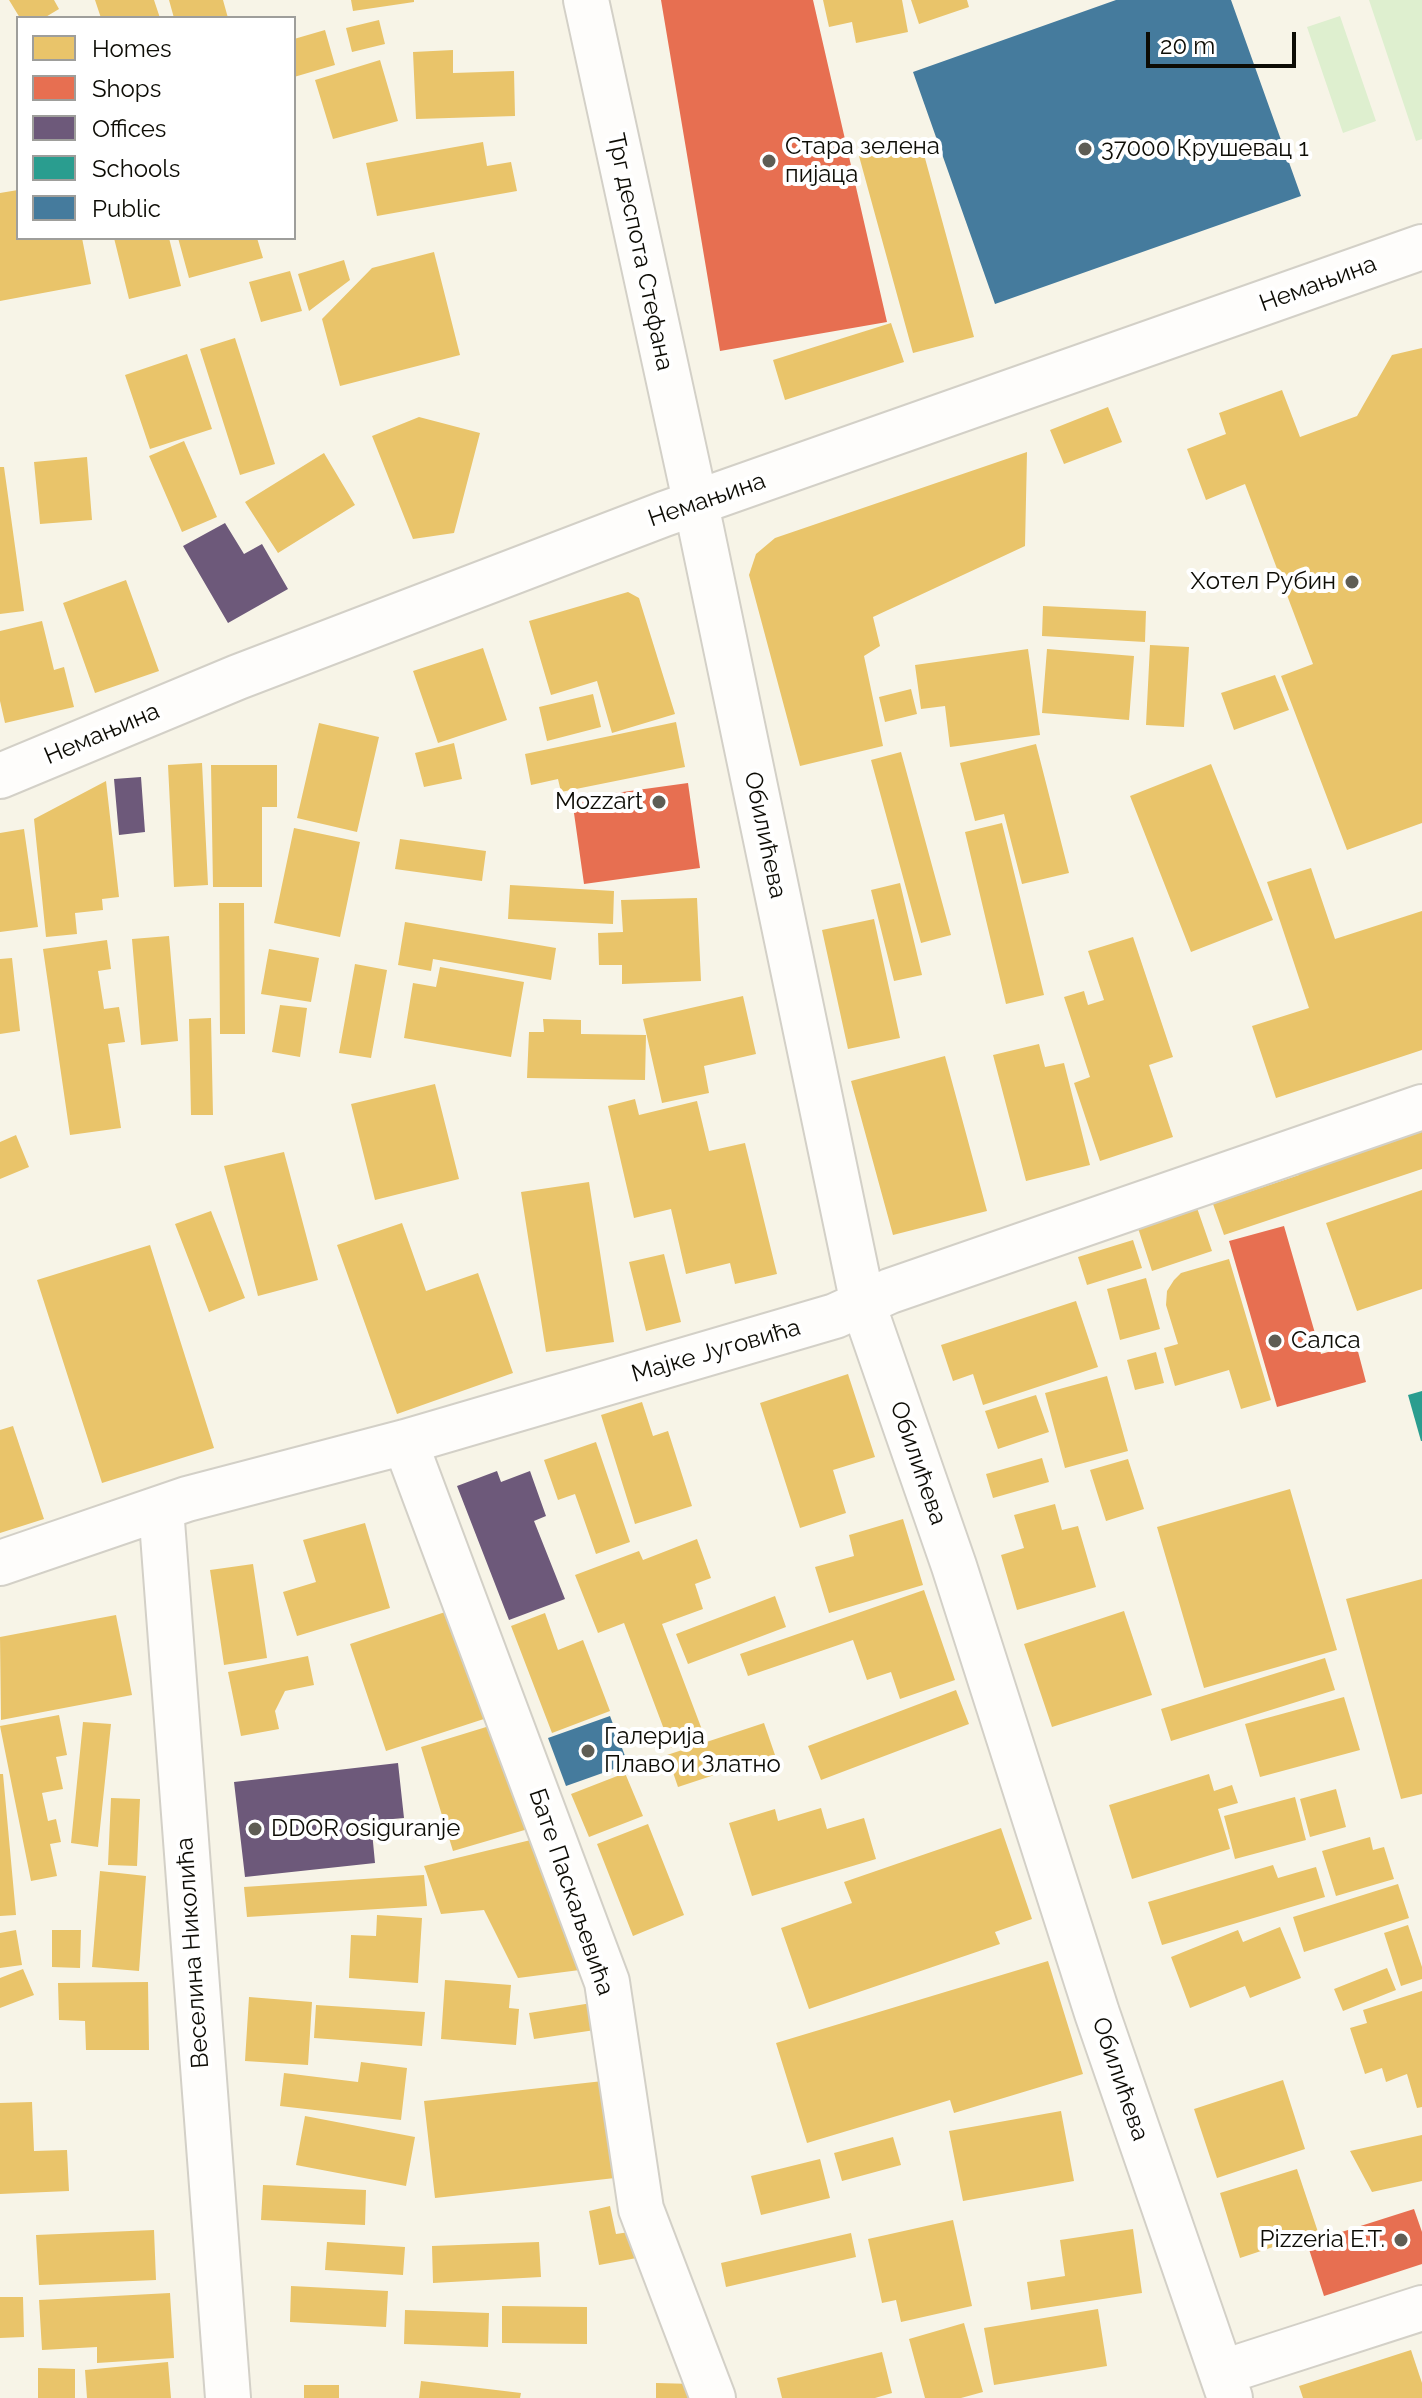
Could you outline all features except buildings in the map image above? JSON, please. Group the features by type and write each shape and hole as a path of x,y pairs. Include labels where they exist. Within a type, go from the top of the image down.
{"street":[{"name":"Трг деспота Стефана","path":"586,0 694,505"},
{"name":"Немањина","path":"0,776 238,677 664,514 1422,247"},
{"name":"Обилићева","path":"694,505 863,1304 954,1566 1097,2013 1226,2384"},
{"name":"Мајке Југовића","path":"0,1563 187,1499 405,1442 835,1316 890,1291 1422,1107"},
{"name":"Бате Паскаљевића","path":"405,1442 607,1982 641,2209 713,2398"},
{"name":"Веселина Николића","path":"161,1508 228,2398"},
{"path":"1226,2384 1242,2366 1422,2308"}],"green space":[{"path":"1369,0 1422,0 1422,139 1416,141"},
{"path":"1340,16 1376,121 1343,133 1307,27"}],"place":[{"name":"37000 Крушевац 1","path":"1085,149"},
{"name":"Стара зелена пијаца","path":"769,161"},
{"name":"Хотел Рубин","path":"1352,582"},
{"name":"Mozzart","path":"659,802"},
{"name":"Салса","path":"1275,1341"},
{"name":"Галерија Плаво и Златно","path":"588,1751"},
{"name":"DDOR osiguranje","path":"255,1829"},
{"name":"Pizzeria E.T.","path":"1401,2240"}]}
